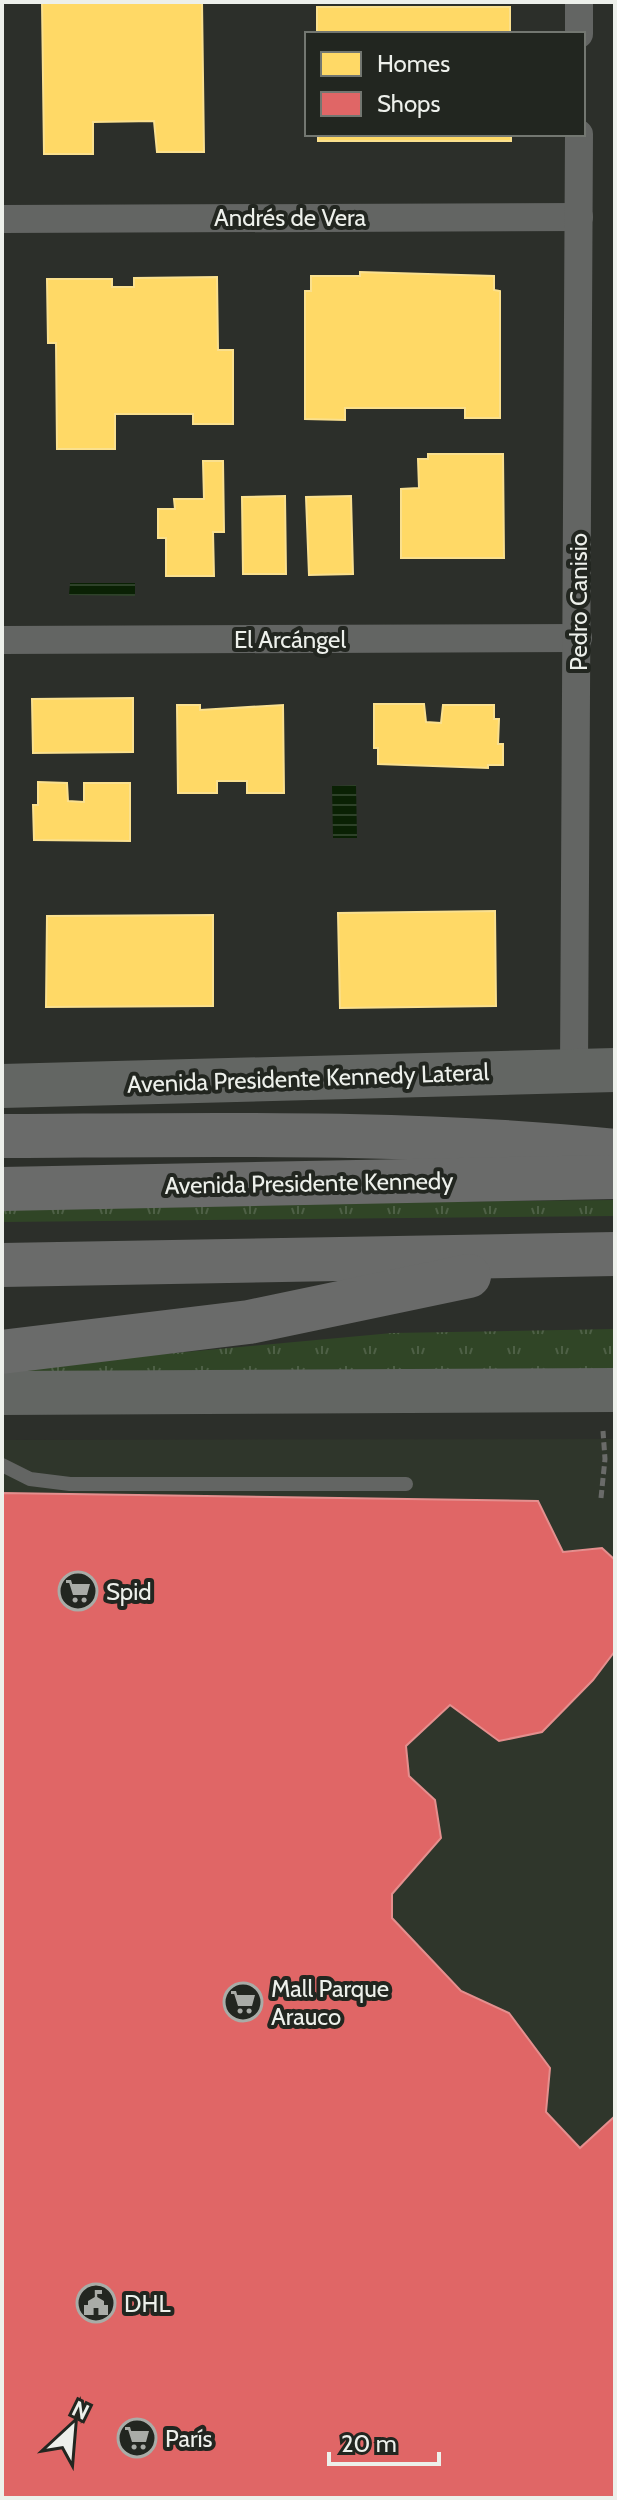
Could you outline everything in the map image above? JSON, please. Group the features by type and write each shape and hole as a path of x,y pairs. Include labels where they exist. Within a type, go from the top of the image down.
{"highway":[{"path":"2,1136 414,1137 615,1151"},
{"name":"Avenida Presidente Kennedy","path":"2,1189 615,1177"},
{"path":"2,1265 594,1254"},
{"path":"2,1352 249,1322 594,1254"}],"main road":[{"name":"Avenida Presidente Kennedy Lateral","path":"2,1086 595,1070"},
{"path":"2,1393 607,1390"}],"street":[{"path":"579,2 579,32"},
{"name":"Pedro Canisio","path":"579,136 578,638 595,1070"},
{"name":"Andrés de Vera","path":"2,219 579,217"},
{"name":"El Arcángel","path":"2,640 578,638"}],"lane":[{"path":"2,1465 30,1479 70,1484 406,1484"}],"path":[{"path":"601,1498 607,1390"},
{"path":"605,1459 615,1459"}],"shaded area":[{"path":"70,583 135,583 135,596 69,595"},
{"path":"356,785 357,838 333,838 332,786"},
{"name":"Mall Parque Arauco","path":"615,1439 615,2498 2,2498 2,1440"}],"green space":[{"path":"615,1200 615,1216 2,1222 2,1206"},
{"path":"615,1329 615,1369 2,1377 2,1369 392,1333"}],"building: Homes":[{"path":"42,2 202,2 204,152 157,152 154,121 93,122 93,154 44,154"},
{"path":"317,7 510,7 510,32 317,32"},
{"path":"318,136 511,136 511,141 318,141"},
{"path":"360,272 494,276 494,290 500,291 500,418 465,418 465,408 345,408 345,420 305,419 305,291 311,291 311,276 360,276"},
{"path":"217,277 218,350 233,350 233,424 193,424 193,414 115,414 115,449 57,449 56,343 48,343 47,279 112,279 112,287 134,287 134,278"},
{"path":"428,454 503,454 504,558 401,558 401,489 419,488 418,459 428,459"},
{"path":"203,461 223,461 224,532 213,532 214,576 166,576 166,538 158,538 158,509 175,509 174,499 204,499"},
{"path":"285,496 286,574 243,574 242,497"},
{"path":"351,496 353,574 309,575 306,497"},
{"path":"133,698 133,752 33,753 32,699"},
{"path":"374,704 424,704 426,722 441,723 443,705 494,705 494,719 499,719 498,744 503,744 503,765 488,765 488,768 378,764 378,748 374,748"},
{"path":"177,705 200,705 200,710 283,705 284,793 247,793 247,781 217,781 217,793 178,793"},
{"path":"38,782 67,783 68,801 84,802 84,783 130,783 130,841 34,840 33,805 38,805"},
{"path":"495,911 496,1006 340,1008 338,913"},
{"path":"213,915 213,1006 46,1007 47,916"}],"building: Shops":[{"name":"Mall Parque Arauco","path":"2,1493 538,1501 563,1552 602,1548 615,1560 615,1651 593,1680 542,1732 499,1741 450,1705 406,1746 409,1776 435,1800 441,1838 392,1894 392,1918 461,1991 509,2013 550,2068 546,2112 580,2148 615,2116 615,2498 2,2498"}],"place":[{"name":"Spid","path":"78,1591"},
{"name":"Mall Parque Arauco","path":"243,2002"},
{"name":"DHL","path":"96,2303"},
{"name":"París","path":"137,2438"}]}
